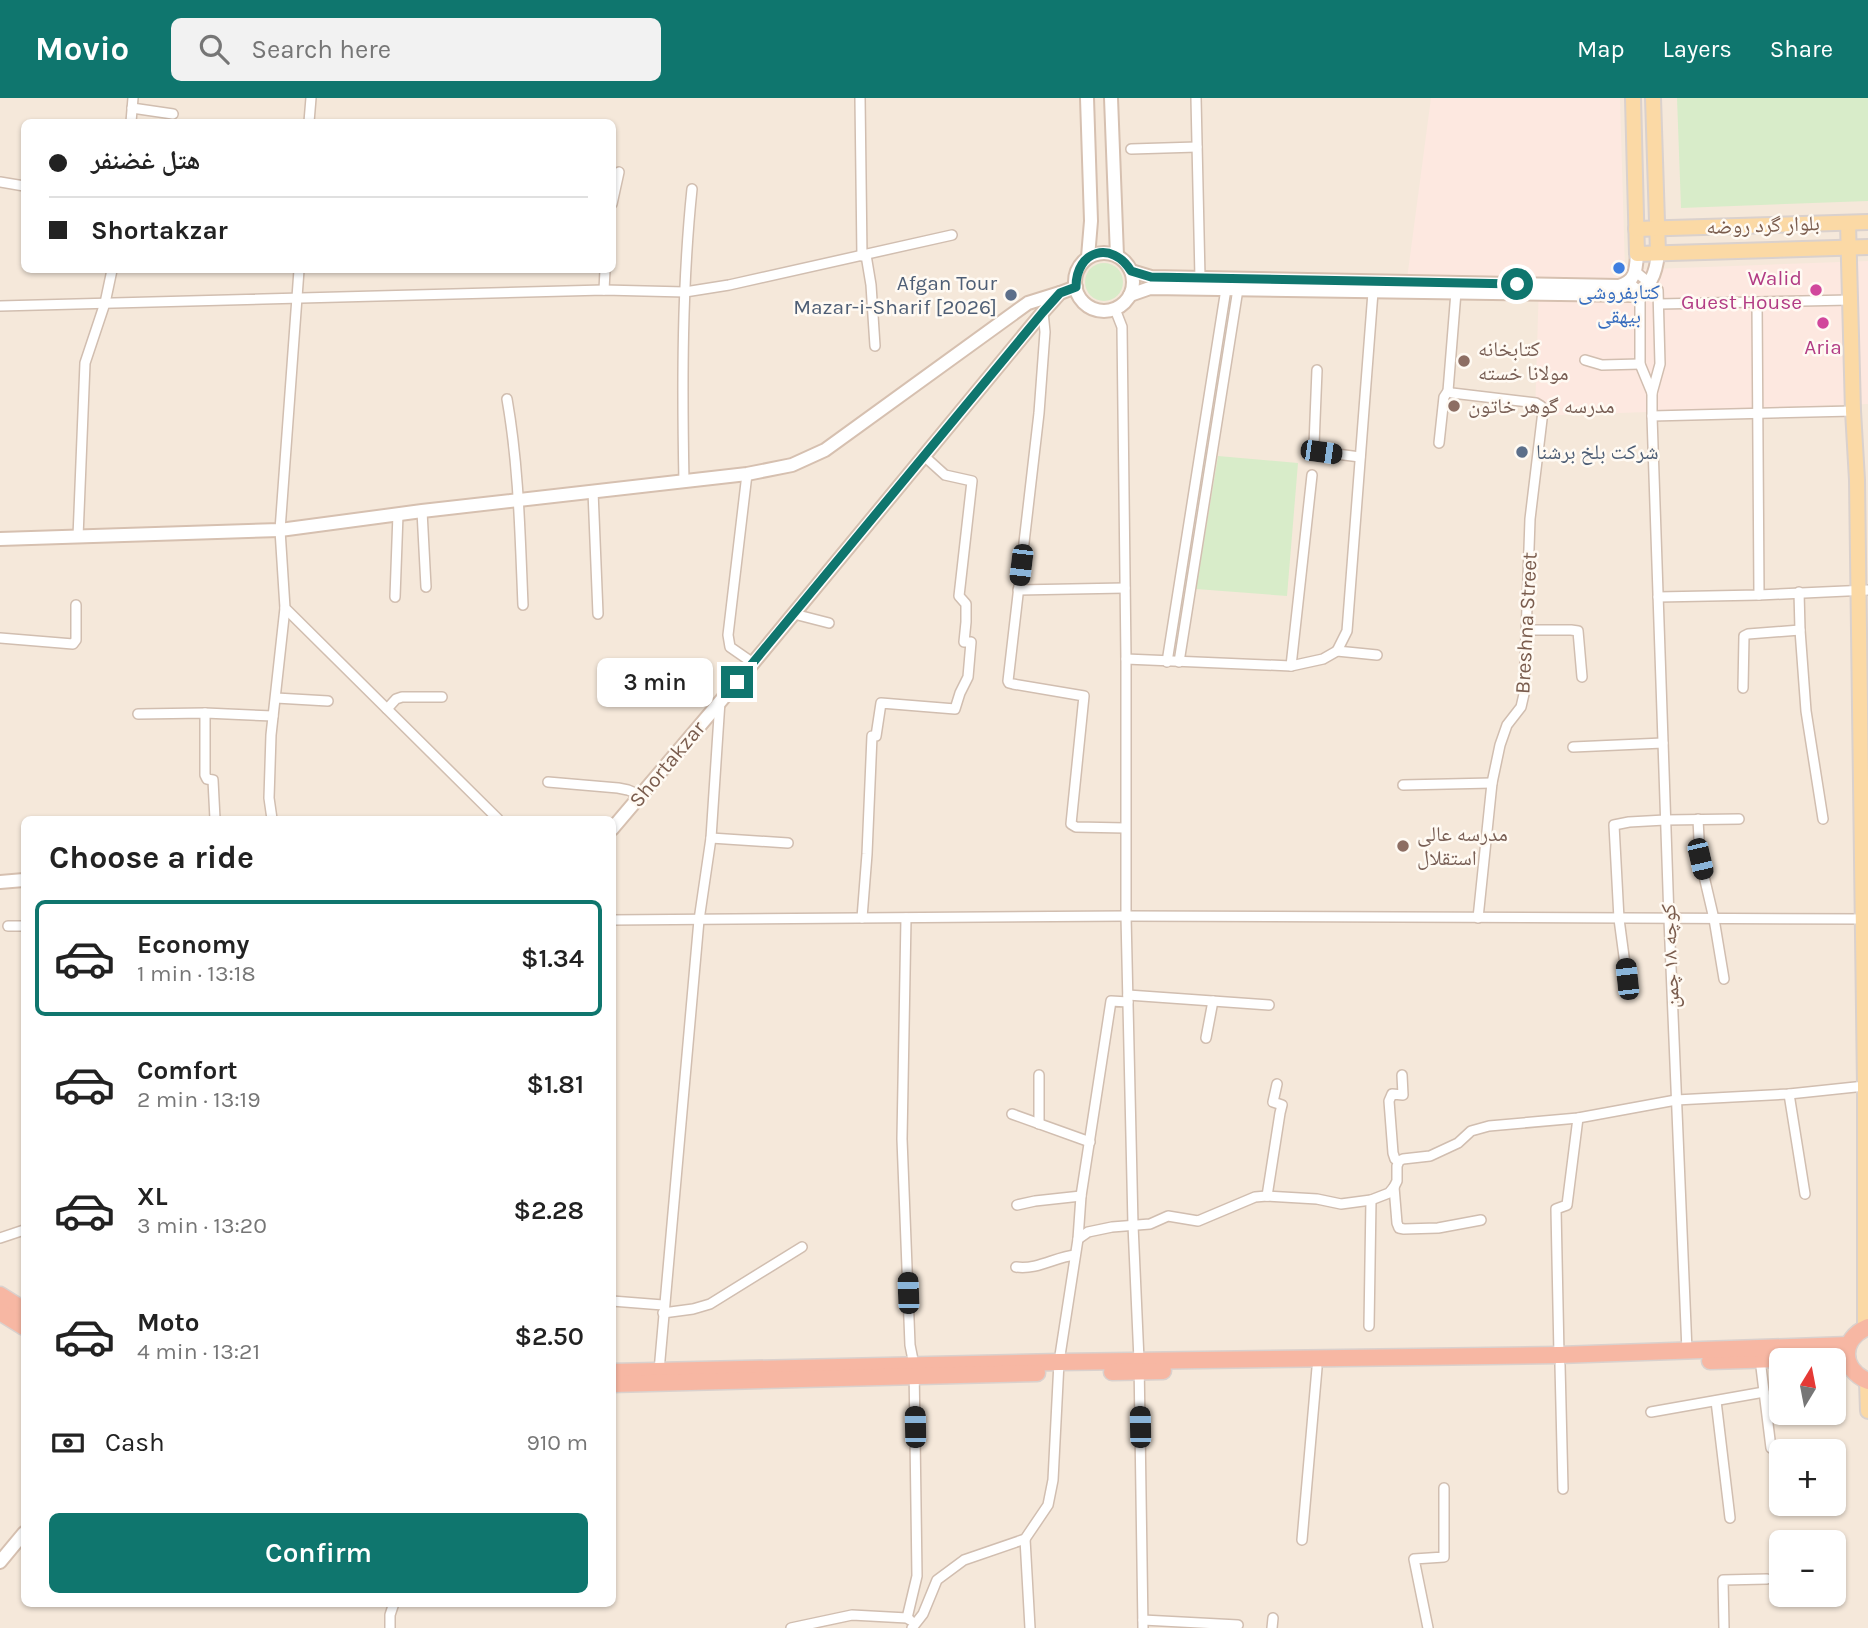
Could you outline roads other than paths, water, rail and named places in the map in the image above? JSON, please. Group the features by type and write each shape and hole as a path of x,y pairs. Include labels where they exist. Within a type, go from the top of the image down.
{"highway":[{"path":"0,1295 21,1308"},
{"path":"0,1312 21,1325"},
{"path":"1866,1327 1855,1335 1848,1351 1853,1372 1868,1381"},
{"path":"1139,1366 1317,1368 1559,1360 1687,1351 1848,1351"},
{"path":"616,1384 1059,1367 1760,1359 1848,1351"},
{"path":"616,1372 914,1371"}],"main road":[{"path":"1633,98 1637,254"},
{"path":"1653,98 1658,253"},
{"name":"بلوار گرد روضه","path":"1636,229 1868,222"},
{"path":"1848,223 1853,411 1863,590 1866,1327"},
{"name":"بلوار گرد روضه","path":"1637,254 1868,247"},
{"path":"1868,1381 1868,1411"}],"street":[{"path":"309,119 311,98"},
{"path":"860,98 864,255 871,285 875,346"},
{"path":"1087,98 1091,221 1088,257"},
{"path":"1111,98 1117,256"},
{"path":"1196,98 1200,278"},
{"path":"133,103 173,114"},
{"path":"1131,149 1197,147"},
{"path":"616,186 619,172"},
{"path":"0,182 21,186"},
{"path":"684,482 685,292 692,189"},
{"path":"1091,221 1103,230 1110,228 1115,222"},
{"path":"0,306 604,290 685,292 729,285 952,235"},
{"path":"1098,253 1117,256 1126,262 1131,271 1133,279 1130,295 1115,309 1107,311 1090,307 1078,295 1076,287 1076,275 1080,265 1088,257 1098,253"},
{"path":"1130,295 1150,288 1631,296 1650,284 1657,269 1658,253"},
{"path":"1637,254 1632,277 1640,292"},
{"path":"1131,271 1151,277 1619,286 1632,277"},
{"path":"78,537 85,363 105,303 111,273"},
{"path":"272,816 269,797 271,736 285,608 280,530 299,273"},
{"path":"604,290 605,273"},
{"name":"كوچه ١٨ چمن","path":"1632,277 1658,290 1659,304 1660,364 1652,393 1652,416 1665,820 1687,1351"},
{"name":"Shortakzar","path":"616,824 794,614 1043,312 1060,293 1076,287"},
{"path":"1167,662 1232,289"},
{"path":"1179,662 1232,289"},
{"path":"1126,659 1291,666 1323,659 1337,651 1347,631 1373,292"},
{"path":"1439,443 1444,397 1448,390 1456,292"},
{"name":"كوچه ١٨ چمن","path":"1640,292 1640,364 1652,393"},
{"path":"0,538 280,530 422,510 684,482 792,466 825,450 1028,303 1060,293"},
{"path":"1659,304 1850,300"},
{"path":"1757,303 1759,595"},
{"path":"1115,309 1122,327 1126,916 1139,1366 1143,1624 1238,1625"},
{"path":"1043,312 1045,332 1039,413 1009,683 1084,696 1072,824 1076,827 1125,828"},
{"path":"1585,360 1602,365 1640,364"},
{"path":"1317,370 1314,445 1321,452 1360,457"},
{"name":"Breshna Street","path":"1448,390 1452,393 1536,403 1541,406 1542,411 1530,519 1524,694 1521,707 1507,725 1492,783 1478,918"},
{"path":"507,399 519,500 523,605"},
{"path":"1652,416 1853,411"},
{"path":"862,918 872,736 876,736 881,703 955,709 968,677 971,642 964,642 966,604 959,596 972,481 945,475 925,456"},
{"path":"747,474 728,635 730,647 753,663"},
{"path":"1291,666 1312,475"},
{"path":"593,491 598,614"},
{"path":"422,510 426,587"},
{"path":"395,597 398,514"},
{"path":"1018,590 1125,588"},
{"path":"1658,597 1863,590"},
{"path":"1799,592 1806,711 1823,819"},
{"path":"0,638 73,644 76,640 76,605"},
{"path":"285,608 495,816"},
{"path":"794,614 830,622"},
{"path":"1527,630 1578,631 1582,677"},
{"path":"1743,688 1744,636 1800,630"},
{"path":"1337,651 1377,655"},
{"path":"387,709 402,697 442,697"},
{"path":"276,698 328,701"},
{"path":"659,1371 699,920 711,838 720,701"},
{"path":"205,713 205,775 207,779 214,780 215,816"},
{"path":"138,714 273,716"},
{"path":"1573,747 1663,743"},
{"path":"548,782 618,788 640,795"},
{"path":"1403,785 1492,783"},
{"path":"1698,819 1700,859 1724,979"},
{"path":"1627,979 1619,919 1614,825 1665,820 1739,819"},
{"path":"711,838 788,843"},
{"path":"0,882 21,880"},
{"path":"616,920 1126,916 1865,919"},
{"path":"906,918 902,1139 910,1345 914,1371 917,1576 911,1623"},
{"path":"8,926 21,926"},
{"path":"791,1628 852,1615 911,1623 923,1614 937,1580 964,1560 1025,1539 1048,1505 1053,1480 1059,1367 1076,1255 1081,1196 1111,1001 1213,1001 1269,1005"},
{"path":"1206,1038 1213,1001"},
{"path":"1039,1075 1039,1124"},
{"path":"1399,1161 1395,1159 1394,1153 1390,1101 1392,1094 1403,1096 1402,1075"},
{"path":"1267,1196 1282,1109 1282,1105 1273,1102 1277,1084"},
{"path":"1399,1161 1430,1156 1458,1143 1471,1131 1489,1126 1578,1118 1676,1100 1789,1094 1865,1086"},
{"path":"1789,1094 1805,1194"},
{"path":"1012,1114 1090,1142"},
{"path":"1563,1489 1556,1209 1567,1205 1578,1118"},
{"path":"1078,1239 1088,1232 1150,1224 1168,1216 1198,1221 1255,1198 1267,1196 1317,1199 1341,1204 1371,1200 1389,1193 1394,1188 1399,1161"},
{"path":"1394,1188 1399,1228 1438,1228 1480,1220"},
{"path":"1017,1205 1081,1196"},
{"path":"1369,1326 1371,1200"},
{"path":"0,1238 21,1231"},
{"path":"616,1302 663,1309 693,1309 710,1304 802,1247"},
{"path":"1016,1267 1036,1267 1063,1256 1076,1255"},
{"path":"1760,1359 1770,1439"},
{"path":"1302,1539 1317,1368"},
{"path":"1651,1412 1764,1392"},
{"path":"1716,1401 1730,1518"},
{"path":"1428,1628 1414,1559 1444,1557 1444,1488"},
{"path":"0,1562 21,1537"},
{"path":"1025,1539 1030,1628"},
{"path":"1724,1628 1723,1580 1767,1579"},
{"path":"390,1628 393,1607"}],"place":[{"name":"کتابفروشی بیهقی","path":"1619,268"},
{"name":"Walid Guest House","path":"1816,290"},
{"name":"Afgan Tour Mazar-i-Sharif [2026]","path":"1011,295"},
{"name":"Aria","path":"1823,323"},
{"name":"کتابخانه مولانا خسته","path":"1464,361"},
{"name":"مدرسه گوهر خاتون","path":"1454,406"},
{"name":"شرکت بلخ برشنا","path":"1522,452"},
{"name":"مدرسه عالی استقلال","path":"1403,846"}]}
